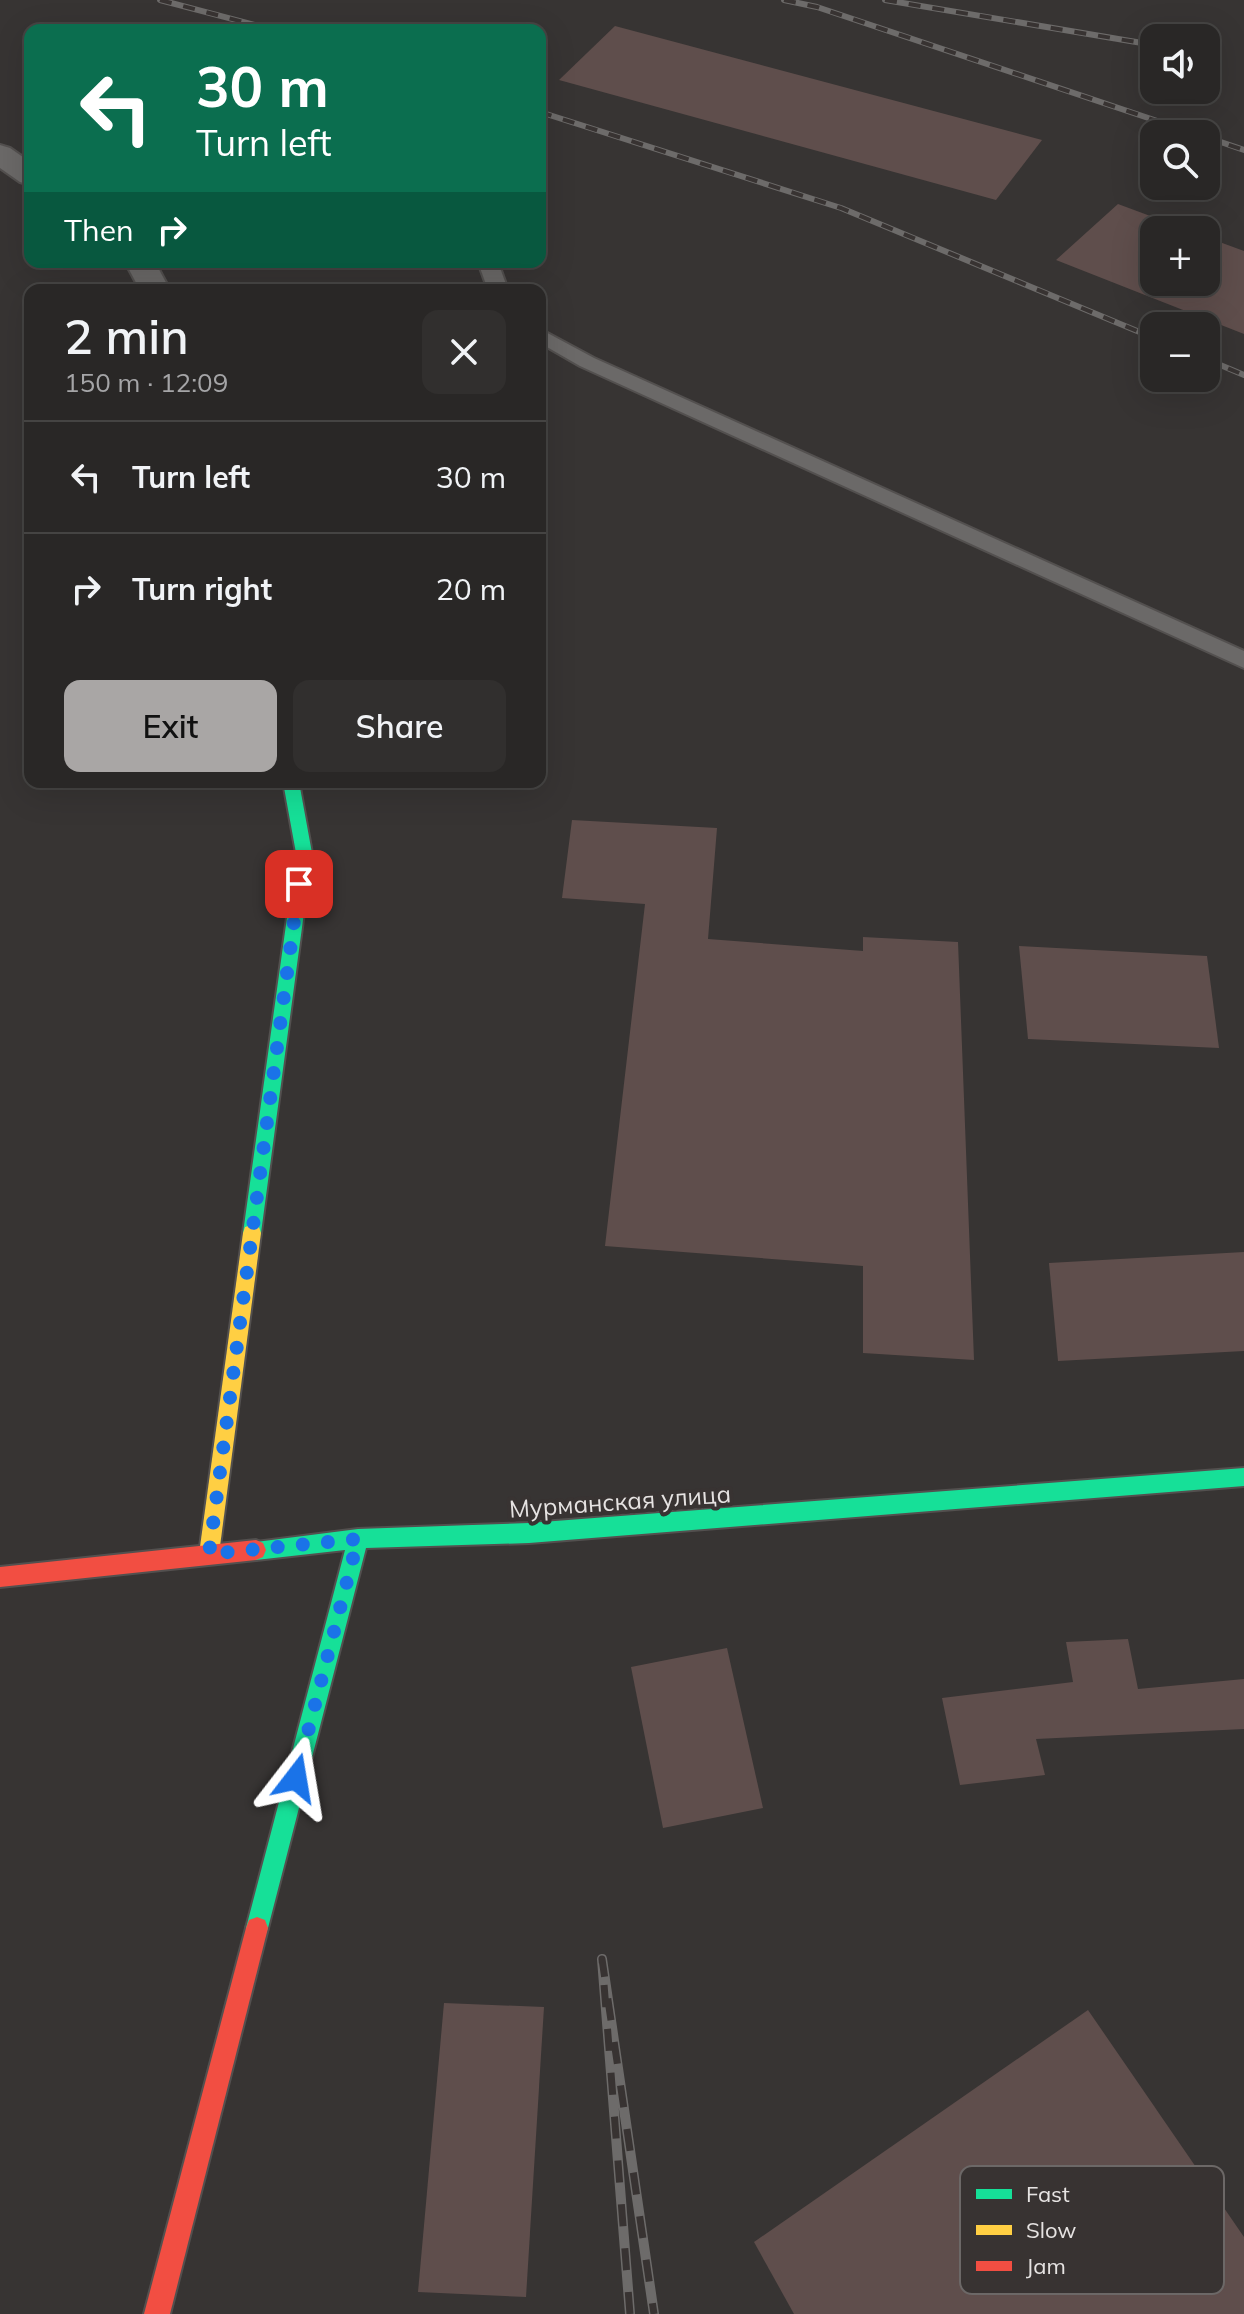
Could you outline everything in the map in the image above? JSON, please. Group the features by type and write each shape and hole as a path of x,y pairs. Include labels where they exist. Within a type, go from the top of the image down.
{"street":[{"path":"0,154 24,172"},
{"path":"209,1554 304,853 292,788"},
{"name":"Мурманская улица","path":"0,1577 358,1539 529,1533 1244,1477"},
{"path":"157,2314 358,1539"}],"lane":[{"path":"546,338 587,362 1244,660"}],"building":[{"path":"615,26 1042,140 996,200 559,80"},
{"path":"1118,204 1150,216 1140,216 1140,293 1056,260"},
{"path":"1220,242 1244,251 1244,334 1220,325 1220,312 1188,312 1147,296 1220,296"},
{"path":"572,820 717,828 708,939 863,951 863,937 958,942 974,1360 863,1353 863,1266 605,1246 645,904 562,898"},
{"path":"1019,946 1207,956 1219,1048 1028,1039"},
{"path":"1244,1252 1244,1351 1058,1361 1049,1263"},
{"path":"1128,1639 1138,1689 1244,1679 1244,1729 1036,1739 1045,1775 960,1785 942,1698 1073,1682 1066,1642"},
{"path":"727,1648 763,1808 663,1828 631,1667"},
{"path":"444,2003 544,2007 526,2297 418,2292"},
{"path":"1088,2010 1195,2166 960,2166 960,2294 1224,2294 1224,2208 1244,2237 1244,2314 794,2314 754,2242"}],"railway":[{"path":"160,0 251,24"},
{"path":"784,0 817,7 1154,120"},
{"path":"885,0 1140,43"},
{"path":"546,114 841,208 1140,332"},
{"path":"1220,142 1244,150"},
{"path":"1220,365 1244,375"},
{"path":"630,2314 602,1959 654,2314"}],"traffic: fast":[{"path":"252,1233 304,853 292,788"},
{"path":"256,1550 358,1539 529,1533 1244,1477"},
{"path":"257,1928 358,1539"}],"traffic: slow":[{"path":"209,1554 252,1233"}],"traffic: jam":[{"path":"0,1577 256,1550"},
{"path":"157,2314 257,1928"}],"route":[{"path":"296,1778 358,1539 209,1554 299,884"}]}
